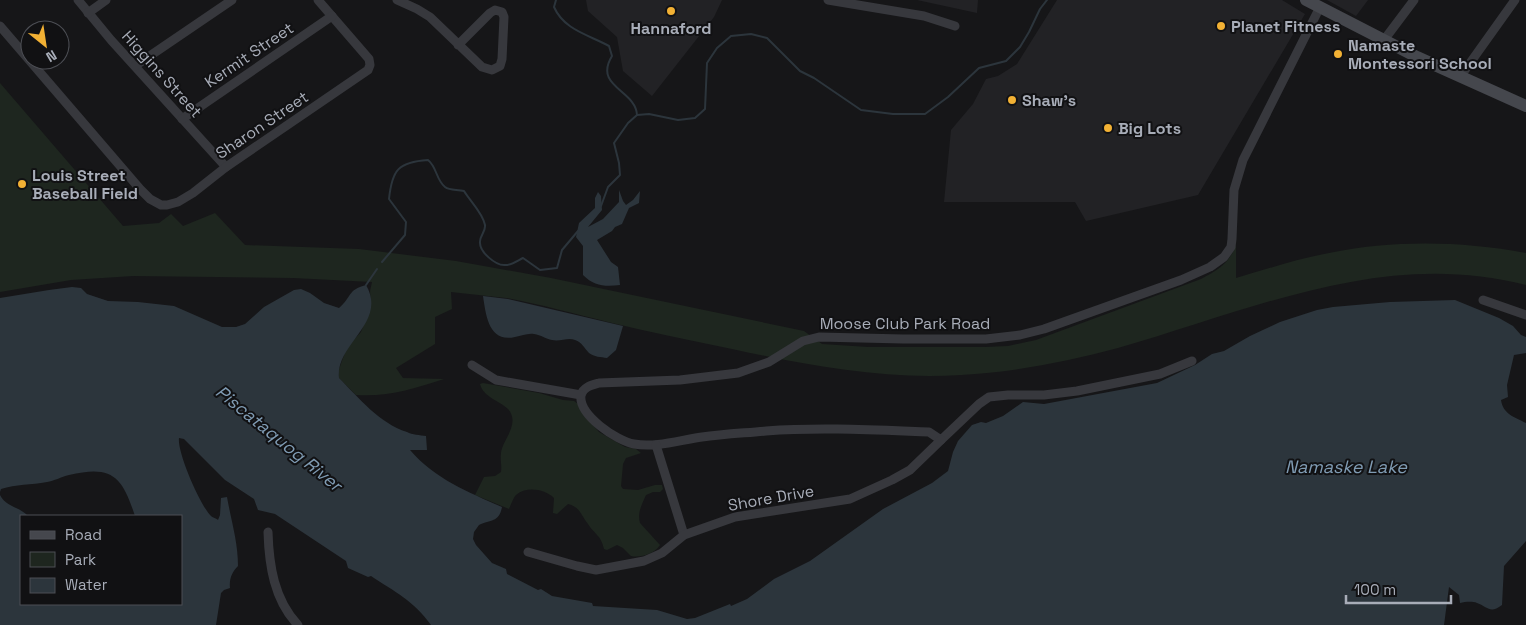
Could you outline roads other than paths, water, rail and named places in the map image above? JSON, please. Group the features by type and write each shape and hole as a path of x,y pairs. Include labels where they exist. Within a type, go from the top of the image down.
{"main road":[{"path":"1306,0 1460,77 1526,106"}],"street":[{"name":"Higgins Street","path":"78,0 226,167"},
{"path":"88,13 106,0"},
{"path":"135,66 232,0"},
{"path":"318,0 332,16"},
{"path":"397,0 426,14 458,45 485,69 492,70 498,68 502,59 504,17 502,12 498,10 493,11 458,45"},
{"path":"828,0 924,16 956,26"},
{"path":"1384,40 1414,0"},
{"path":"1460,77 1515,0"},
{"name":"Moose Club Park Road","path":"581,395 586,387 599,383 680,380 738,373 769,362 803,341 819,338 964,339 1003,338 1020,335 1044,329 1181,280 1210,266 1224,257 1230,247 1234,190 1242,160 1320,7"},
{"name":"Sharon Street","path":"0,26 140,190 155,203 167,205 184,199 226,167 367,72 370,65 369,59 332,16"},
{"name":"Kermit Street","path":"182,119 332,16"},
{"path":"1483,300 1526,315"},
{"path":"472,365 496,380 581,395 583,405 589,415 608,432 630,443 656,444 703,437 802,429 929,432 941,440 988,397 1044,395 1077,391 1160,374 1192,362"},
{"name":"Shore Drive","path":"684,534 750,514 850,498 910,470 941,440"},
{"path":"528,552 588,569 604,569 651,559 667,549 684,534 656,444"},
{"path":"268,532 269,556 279,596 285,611 298,625"}],"water":[{"path":"619,190 626,205 640,191 639,203 629,208 622,224 597,240 611,262 618,267 620,285 600,285 583,275 583,246 576,237 579,223 595,208 595,198 598,192 601,196 602,210 588,227 603,219 619,202"},
{"name":"Namaske Lake","path":"366,285 371,299 371,311 345,354 340,366 339,378 387,423 409,433 426,436 427,450 410,450 430,469 453,484 502,507 497,518 479,525 474,532 473,539 476,545 492,563 506,569 507,574 552,596 592,603 593,606 657,610 687,619 695,618 730,604 731,606 747,599 774,579 810,561 883,509 932,483 948,471 958,441 972,425 981,422 986,423 1003,416 1023,402 1044,404 1157,383 1195,365 1212,354 1224,351 1280,322 1317,310 1390,302 1455,300 1499,318 1513,326 1521,335 1526,337 1526,353 1514,355 1507,385 1508,397 1501,400 1507,412 1526,423 1526,541 1504,566 1502,605 1495,609 1489,609 1475,602 1460,603 1459,595 1449,587 1444,625 431,625 418,609 396,592 371,576 368,577 348,568 346,561 275,514 258,510 254,499 225,480 184,439 179,438 185,466 206,510 218,520 221,498 227,497 234,531 238,566 231,576 230,588 221,593 216,625 0,625 0,495 9,505 27,515 20,515 20,605 182,605 182,515 135,515 120,483 105,473 84,472 47,482 7,487 1,489 0,492 0,298 72,287 81,288 87,294 108,301 174,306 222,327 236,327 245,324 264,307 294,290 301,289 324,303 339,308 360,287"},
{"path":"483,296 508,299 623,326 616,350 607,358 598,357 589,353 579,342 572,339 555,340 531,334 506,338 499,336 490,326"}],"waterway":[{"path":"556,0 554,7 564,21 578,31 609,46 612,56 608,66 608,75 611,82 630,100 635,107 637,115"},
{"path":"601,206 608,187 620,175 614,143 628,123 637,115 649,114 678,120 695,118 705,109 707,63 717,48 731,36 751,34 767,38 800,71 814,78 861,110 893,114 925,114 948,97 979,68 1006,61 1020,47 1040,9 1047,0"},
{"path":"382,262 405,235 406,222 389,199 392,181 398,169 418,161 428,160 445,187 464,191 484,221 485,227 480,241 482,250 496,263 509,265 523,258 540,270 557,268 562,250 578,231"},
{"path":"366,285 377,269"}],"place":[{"name":"Hannaford","path":"671,11"},
{"name":"Planet Fitness","path":"1221,26"},
{"name":"Namaste Montessori School","path":"1338,54"},
{"name":"Shaw's","path":"1012,100"},
{"name":"Big Lots","path":"1108,128"},
{"name":"Louis Street Baseball Field","path":"22,184"}],"water label":[{"name":"Piscataquog River","path":"279,438"}]}
